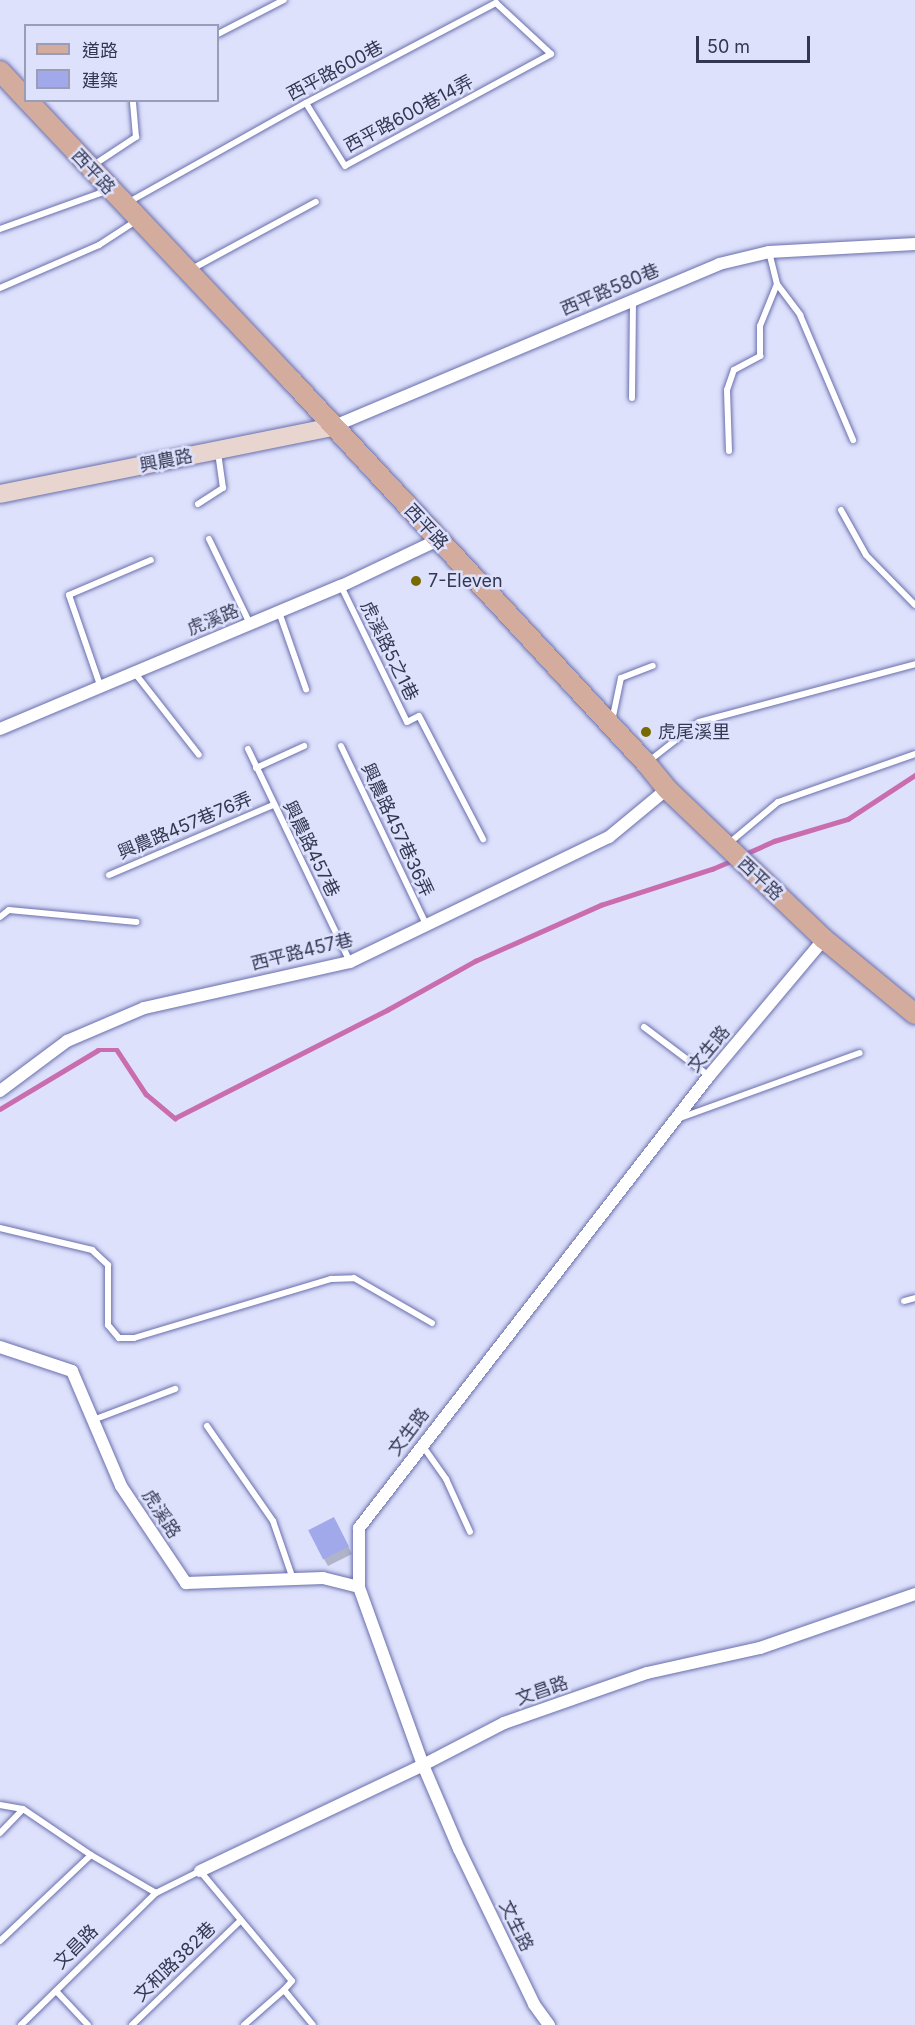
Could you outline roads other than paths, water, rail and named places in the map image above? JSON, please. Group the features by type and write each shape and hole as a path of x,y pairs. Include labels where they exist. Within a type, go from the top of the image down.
{"main road":[{"name":"西平路","path":"0,71 24,98"},
{"name":"西平路","path":"28,102 611,725 668,789 824,939 915,1014"}],"street":[{"name":"西平路580巷","path":"332,427 719,264 769,252 915,244"},
{"name":"興農路","path":"0,494 332,427"},
{"name":"虎溪路","path":"0,729 100,685 341,586 438,540"},
{"name":"西平路457巷","path":"0,1091 67,1041 144,1008 350,962 609,837 668,789"},
{"name":"文生路","path":"549,2025 534,2004 459,1849 423,1765 359,1587 359,1528 709,1076 824,939"},
{"name":"虎溪路","path":"0,1347 72,1371 121,1486 186,1583 323,1578 359,1587"},
{"name":"文昌路","path":"200,1871 423,1765 504,1723 647,1673 760,1648 915,1594"}],"lane":[{"path":"219,33 284,0"},
{"name":"西平路600巷","path":"123,204 306,103 496,3 551,54"},
{"name":"西平路600巷14弄","path":"306,103 345,166 551,54"},
{"path":"89,168 136,137 133,102"},
{"path":"0,229 110,190"},
{"path":"187,271 316,202"},
{"path":"0,288 99,245 138,220"},
{"path":"769,252 777,284 800,315 853,440"},
{"path":"729,452 727,390 734,370 760,356 760,326 777,284"},
{"path":"632,398 633,299"},
{"path":"198,504 224,488 218,451"},
{"path":"841,510 866,555 915,605"},
{"path":"209,539 250,624"},
{"path":"100,685 69,596 151,561"},
{"name":"虎溪路5之1巷","path":"341,586 407,722 419,716 483,839"},
{"path":"279,612 306,689"},
{"path":"646,763 699,722 915,664"},
{"path":"611,725 621,678 653,666"},
{"path":"134,672 199,755"},
{"path":"256,768 304,746"},
{"name":"興農路457巷36弄","path":"341,746 427,926"},
{"name":"興農路457巷","path":"248,749 350,962"},
{"path":"726,846 778,802 915,754"},
{"name":"興農路457巷76弄","path":"109,875 273,805"},
{"path":"0,917 9,910 136,922"},
{"path":"644,1027 709,1076"},
{"path":"675,1120 860,1053"},
{"path":"0,1228 92,1250 108,1265 108,1325 119,1338 134,1338 331,1279 354,1278 432,1323"},
{"path":"904,1301 915,1298"},
{"path":"93,1420 176,1389"},
{"path":"207,1426 273,1521 294,1580"},
{"path":"421,1445 446,1479 470,1532"},
{"path":"0,1804 23,1809 91,1855 156,1893"},
{"path":"0,1833 23,1809"},
{"path":"0,1941 91,1855"},
{"path":"200,1871 239,1922 292,1981 244,2025"},
{"name":"文昌路","path":"21,2025 156,1893 200,1871"},
{"name":"文和路382巷","path":"132,2025 239,1922"},
{"path":"284,1990 313,2025"},
{"path":"57,1992 88,2025"}],"waterway":[{"path":"745,854 774,841 848,819 915,775"},
{"path":"0,1109 98,1050 117,1050 146,1094 175,1118 387,1010 475,961 601,905 712,869 735,859"}],"place":[{"name":"7-Eleven","path":"416,581"},
{"name":"虎尾溪里","path":"646,732"}]}
